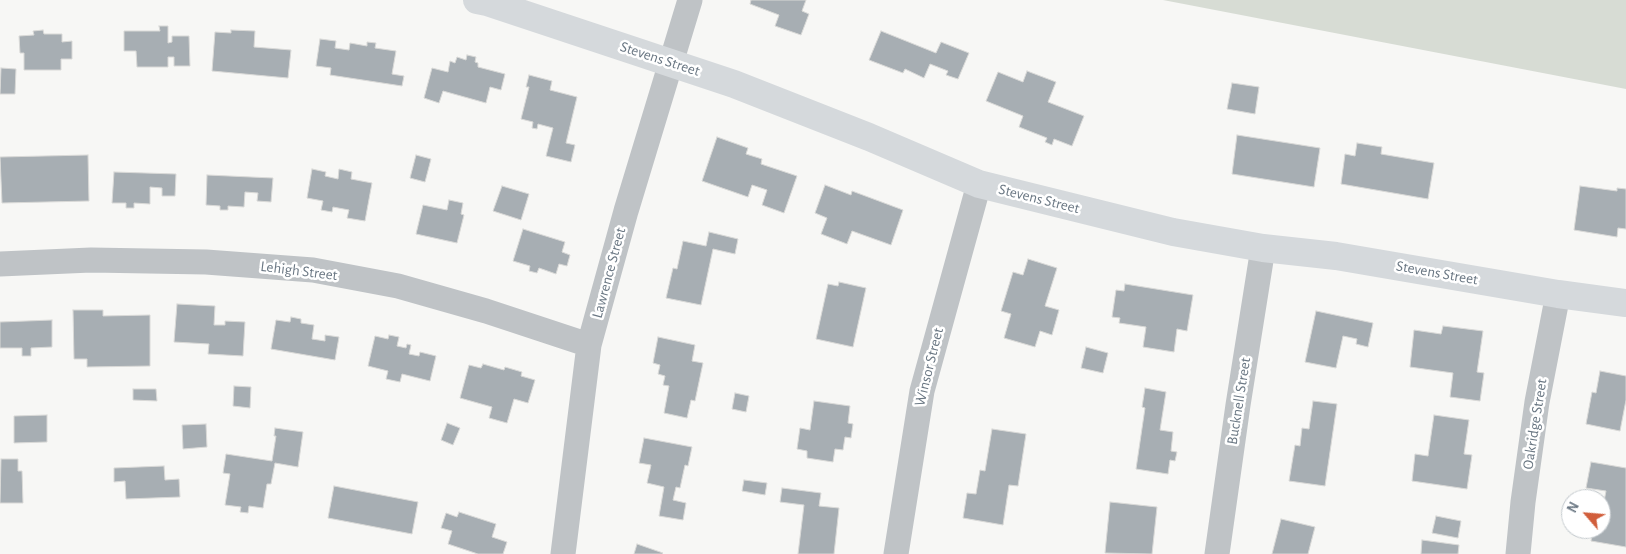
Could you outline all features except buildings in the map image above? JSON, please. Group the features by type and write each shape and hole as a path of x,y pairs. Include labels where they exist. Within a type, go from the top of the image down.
{"street":[{"name":"Stevens Street","path":"477,0 497,5 752,91 869,137 979,184 1173,232 1263,248 1336,256 1558,294 1626,303"},
{"name":"Lawrence Street","path":"563,554 590,345 670,63 690,0"},
{"name":"Winsor Street","path":"896,554 922,391 979,184"},
{"name":"Bucknell Street","path":"1217,554 1263,248"},
{"name":"Lehigh Street","path":"0,264 91,260 196,262 313,270 398,286 486,311 590,345"},
{"name":"Oakridge Street","path":"1518,554 1537,402 1558,294"}],"shaded area":[{"path":"1163,0 1626,0 1626,89"}]}
